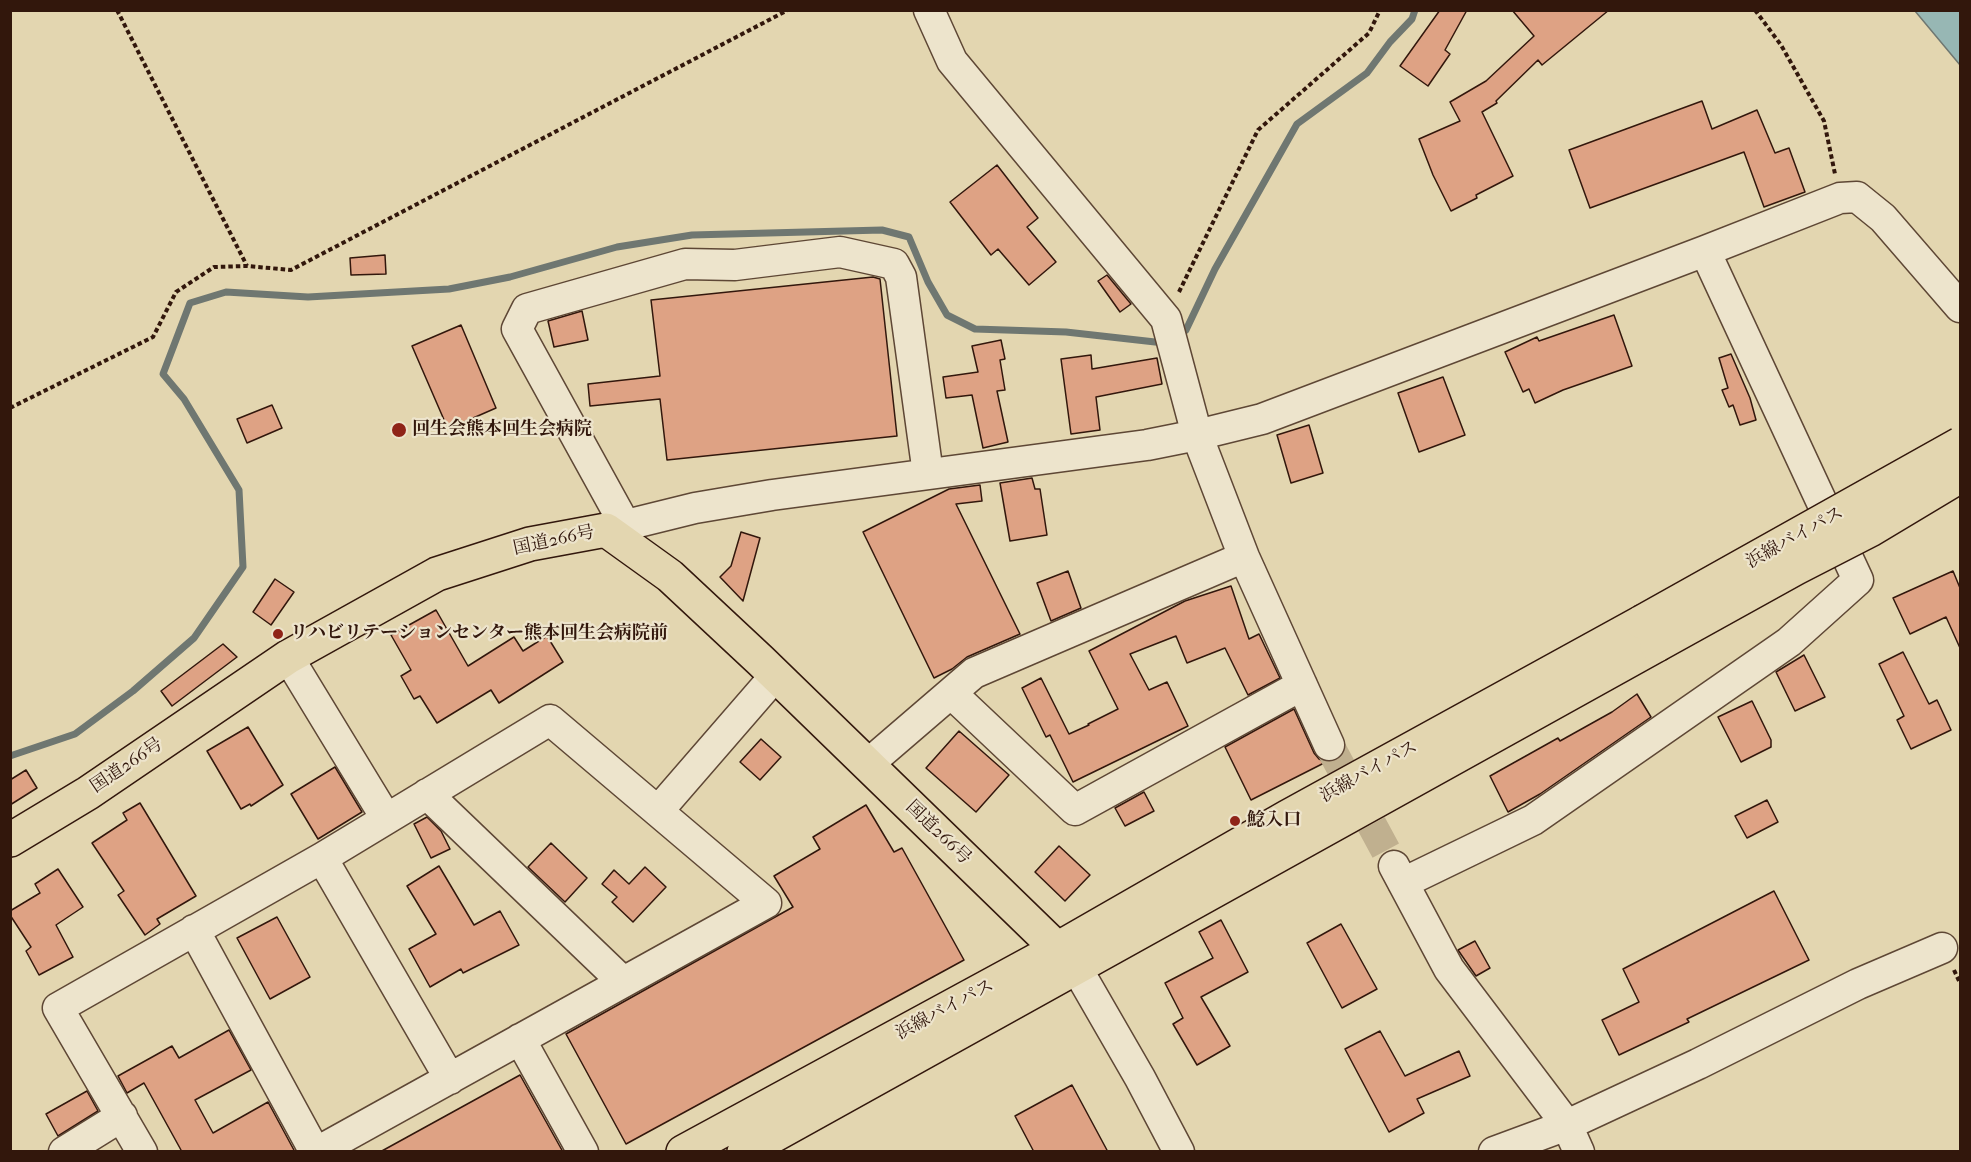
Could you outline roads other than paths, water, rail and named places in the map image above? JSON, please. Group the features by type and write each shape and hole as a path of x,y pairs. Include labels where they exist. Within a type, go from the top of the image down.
{"highway":[{"name":"浜線バイパス","path":"744,1152 1066,958 1649,634 1960,444"},
{"name":"浜線バイパス","path":"1649,634 1796,568 1870,530 1960,476"},
{"name":"国道266号","path":"10,840 88,793 288,657 437,574 530,544 615,528 670,576 776,676 1066,958"},
{"name":"浜線バイパス","path":"683,1152 1066,958"}],"street":[{"path":"929,10 952,61 1166,319 1197,435 1244,557 1329,745"},
{"path":"928,474 901,278 894,264 840,252 735,265 685,264 526,309 518,329 615,528 694,508 772,495 1137,446 1197,435 1262,419 1840,198 1857,197 1883,218 1960,307"},
{"path":"1573,1138 1449,969 1398,875 1533,820 1789,642 1858,580 1705,251"},
{"path":"867,765 974,673 1244,557"},
{"path":"288,657 386,818"},
{"path":"658,811 776,676"},
{"path":"951,693 1075,810 1302,685"},
{"path":"142,1152 58,1008 194,930 322,858 550,720 766,903 316,1152 194,930"},
{"path":"427,794 623,982"},
{"path":"322,858 450,1079"},
{"path":"1494,1152 1573,1138 1698,1064 1858,984 1942,948"},
{"path":"1066,958 1140,1078 1179,1152"},
{"path":"520,1040 583,1152"},
{"path":"64,1152 122,1116"}],"water":[{"path":"1915,11 1960,11 1960,65"}],"waterway":[{"path":"1179,336 1186,330 1215,269 1297,124 1367,73 1390,42 1412,19 1415,10"},
{"path":"10,756 75,734 133,691 194,638 243,567 239,490 184,399 163,374 190,303 226,292 308,297 449,289 510,277 617,247 692,235 882,230 909,237 928,282 947,315 975,329 1066,332 1164,343"}],"tunnel":[{"path":"1329,745 1394,866"}],"place":[{"name":"回生会熊本回生会病院","path":"399,430"},
{"name":"リハビリテーションセンター熊本回生会病院前","path":"278,634"},
{"name":"鯰入口","path":"1235,821"}]}
